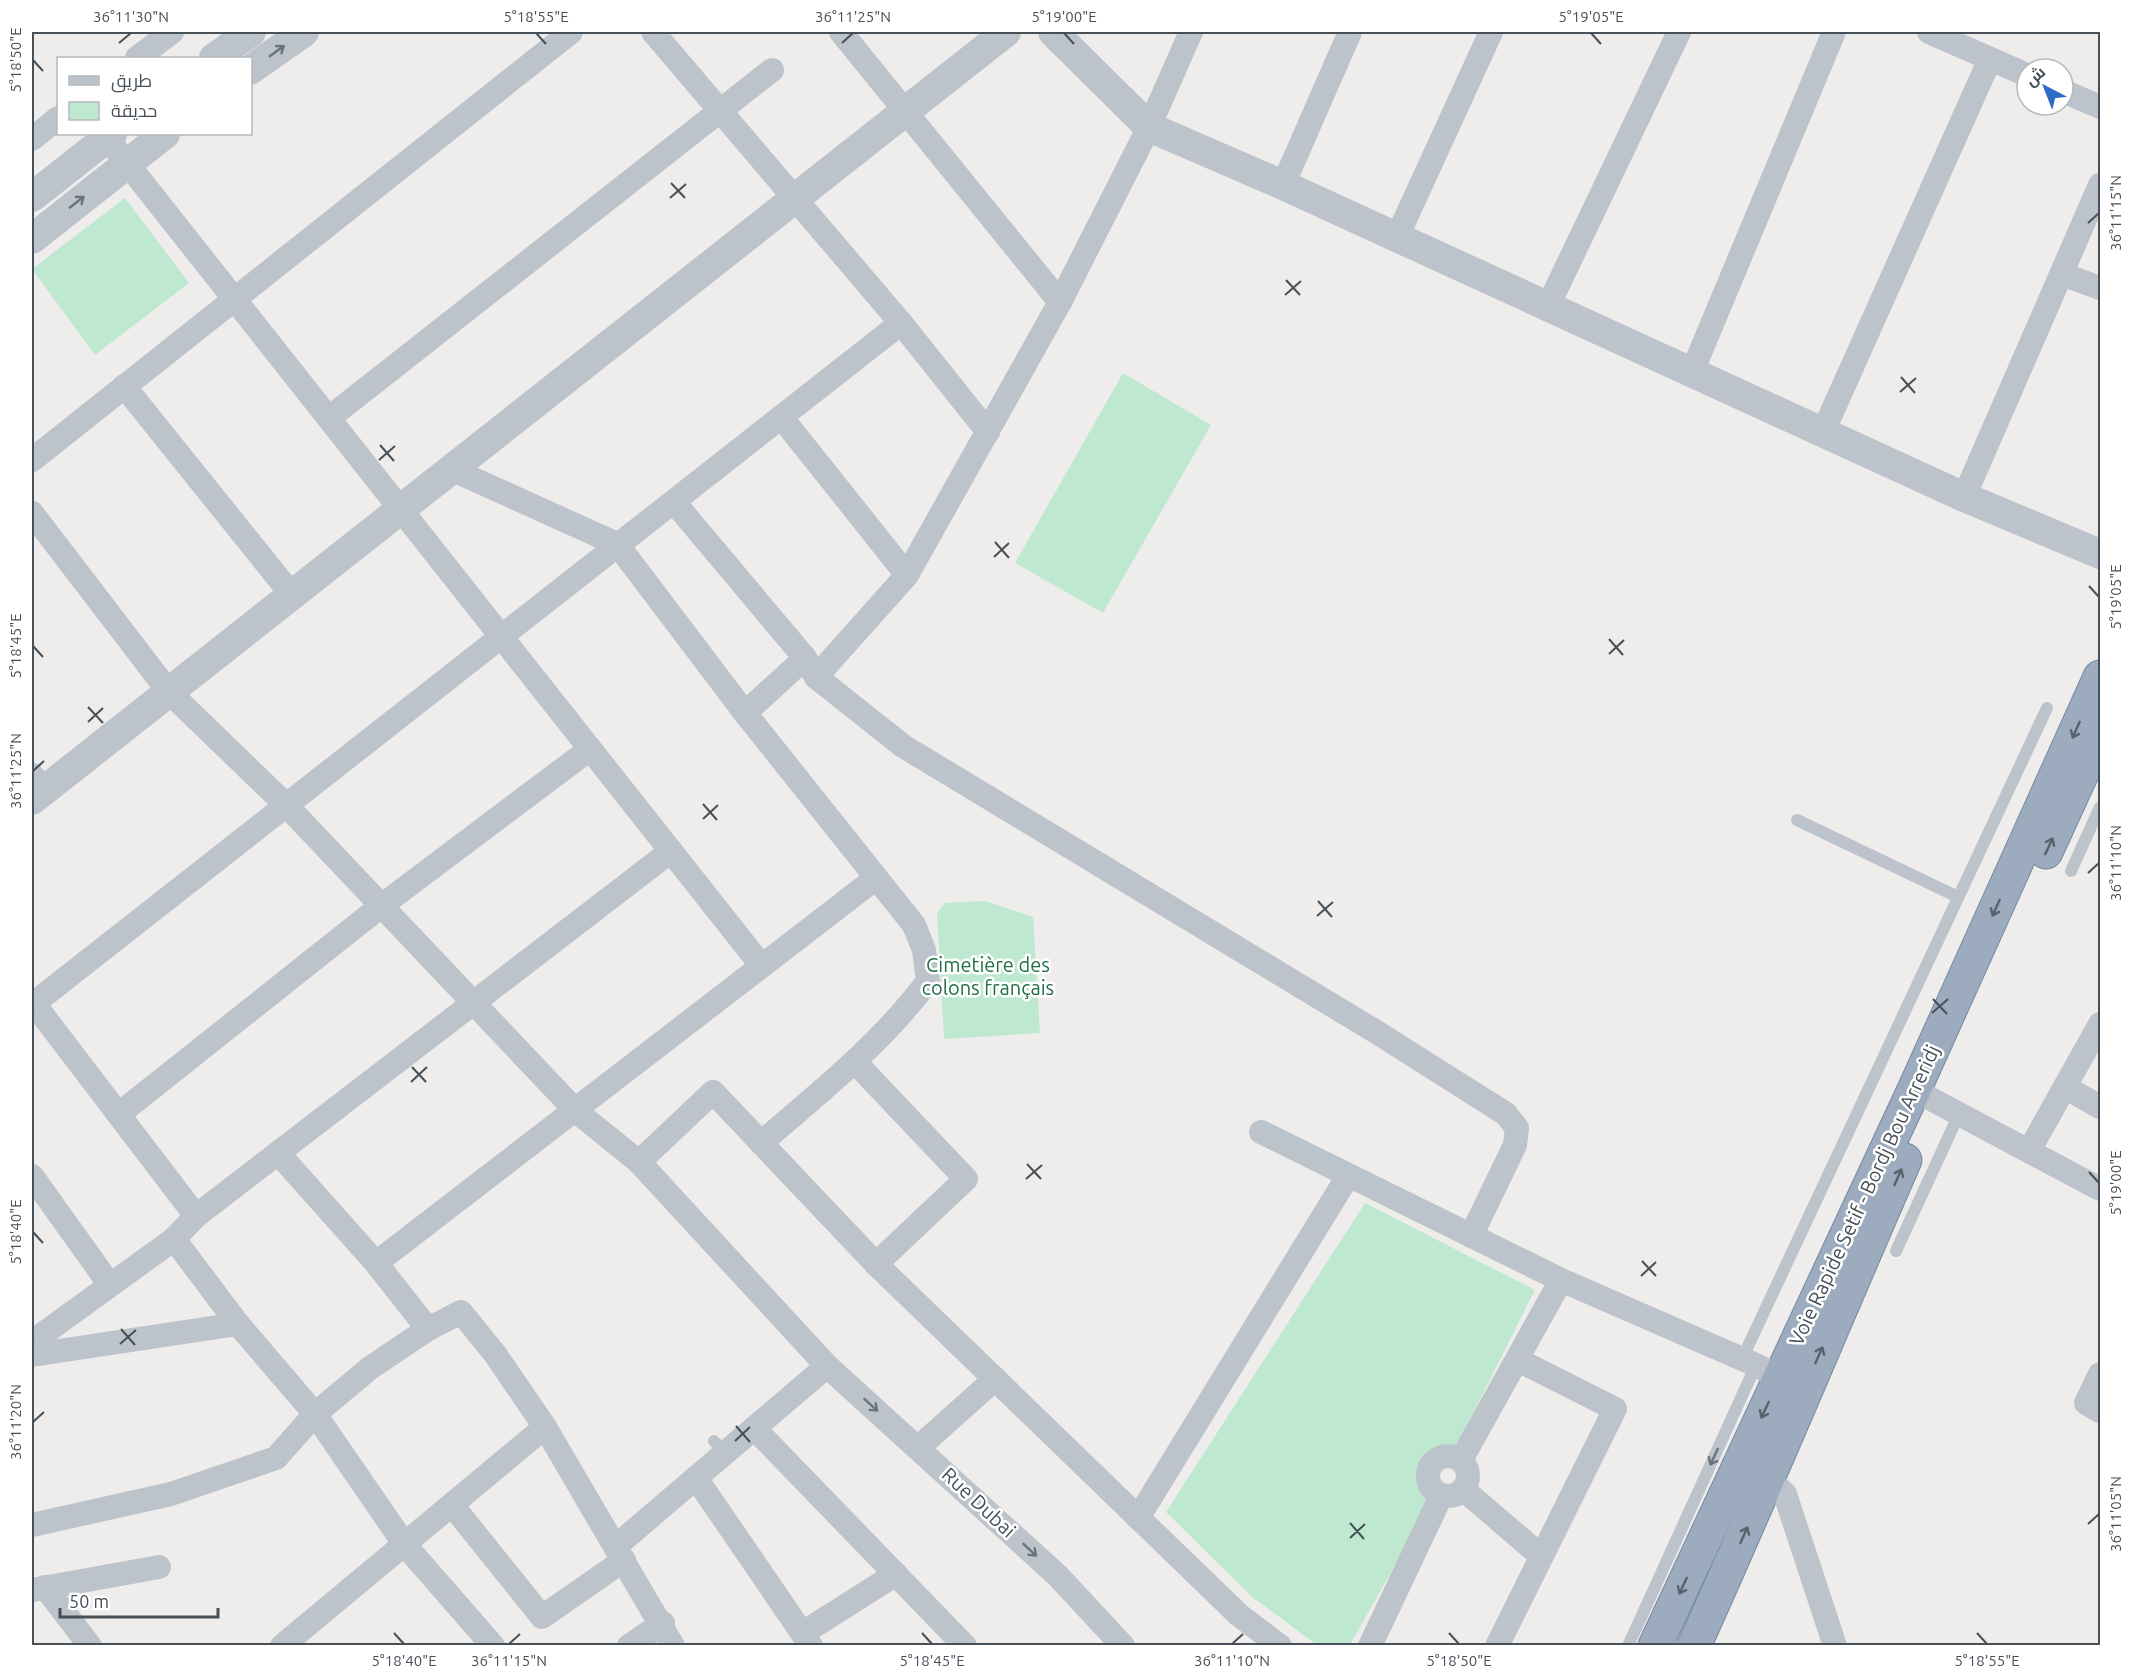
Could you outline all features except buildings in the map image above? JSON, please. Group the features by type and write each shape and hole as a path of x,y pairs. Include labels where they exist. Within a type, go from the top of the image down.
{"highway":[{"name":"Voie Rapide Setif - Bordj Bou Arreridj","path":"1935,1101 2100,677"},
{"name":"Voie Rapide Setif - Bordj Bou Arreridj","path":"1655,1646 1770,1374 1935,1101 2100,734"},
{"name":"Voie Rapide Setif - Bordj Bou Arreridj","path":"1694,1646 1769,1479 1770,1374"}],"street":[{"path":"137,57 172,32"},
{"path":"215,57 250,32"},
{"path":"252,69 303,32"},
{"path":"653,32 901,323 988,432"},
{"path":"841,32 1060,302"},
{"path":"36,789 169,692 1006,32"},
{"path":"1053,32 1149,127 1397,237 1964,496 2100,554"},
{"path":"745,713 810,668 907,575 1060,302 1149,127 1191,32"},
{"path":"1282,185 1350,32"},
{"path":"1397,237 1491,32"},
{"path":"1548,306 1679,32"},
{"path":"1692,372 1834,32"},
{"path":"1929,32 2015,70"},
{"path":"32,460 234,299 555,36"},
{"path":"1823,432 1990,59"},
{"path":"329,418 718,110 772,70"},
{"path":"2075,96 2100,107"},
{"path":"32,139 57,119"},
{"path":"32,239 164,135"},
{"path":"32,197 109,136 127,164 761,965"},
{"path":"1964,496 2100,185"},
{"path":"2062,274 2100,288"},
{"path":"196,1216 32,1003 901,323"},
{"path":"124,386 292,595"},
{"path":"782,418 907,575"},
{"path":"451,469 617,544 745,713 914,925 924,950 928,981 903,1014 855,1062 761,1143"},
{"path":"674,502 810,668 903,746 1368,1027 1506,1114 1517,1128 1515,1145 1471,1236"},
{"name":"Rue Dubai","path":"32,513 169,692 286,805 577,1112 639,1162 827,1366 919,1447 1058,1576 1124,1646"},
{"path":"119,1114 381,906 590,749"},
{"path":"32,1342 174,1239 196,1216 671,851"},
{"path":"376,1263 528,1145 577,1112 761,965 876,878"},
{"path":"2029,1151 2100,1024"},
{"path":"855,1062 966,1179 876,1264"},
{"path":"2065,1087 2100,1107"},
{"path":"639,1162 713,1092 876,1264 1239,1615 1280,1646"},
{"path":"1935,1101 2100,1190"},
{"path":"1261,1132 1561,1280 1770,1374"},
{"path":"278,1153 376,1263 428,1329"},
{"path":"32,1176 110,1285"},
{"path":"1138,1518 1348,1176"},
{"path":"174,1239 238,1324 315,1414 405,1545 493,1646"},
{"path":"1461,1460 1561,1280"},
{"path":"32,1525 171,1494 276,1458 315,1414 370,1368 428,1329 460,1312 495,1354 545,1427 663,1623 674,1646"},
{"path":"32,1355 238,1324"},
{"path":"1497,1646 1615,1409 1518,1360"},
{"path":"452,1504 542,1617 620,1553 696,1478 720,1447 754,1428 827,1366"},
{"path":"2100,1374 2086,1403 2100,1411"},
{"path":"919,1447 995,1379"},
{"path":"282,1646 307,1637 405,1545 545,1427"},
{"path":"754,1428 965,1646"},
{"path":"1370,1646 1452,1493 1468,1480 1467,1469 1461,1460 1447,1455 1434,1460 1427,1473 1430,1487 1452,1493 1541,1556"},
{"path":"696,1478 807,1639 896,1574"},
{"path":"1769,1479 1785,1494 1834,1646"},
{"path":"38,1589 159,1567"},
{"path":"38,1589 90,1646"},
{"path":"629,1646 663,1623"}],"lane":[{"path":"1628,1646 1770,1374 1958,897 2047,708"},
{"path":"2071,871 2100,807"},
{"path":"1797,820 1958,897"},
{"path":"1896,1251 1935,1101"}],"green space":[{"path":"125,198 189,283 95,355 32,269"},
{"path":"1123,373 1211,425 1103,613 1015,563"},
{"name":"Cimetière des colons français","path":"985,901 1033,917 1040,1033 944,1039 937,913 945,903"},
{"path":"1365,1203 1535,1290 1461,1437 1453,1448 1434,1451 1423,1462 1422,1485 1428,1506 1350,1645 1317,1645 1251,1596 1166,1512"}]}
